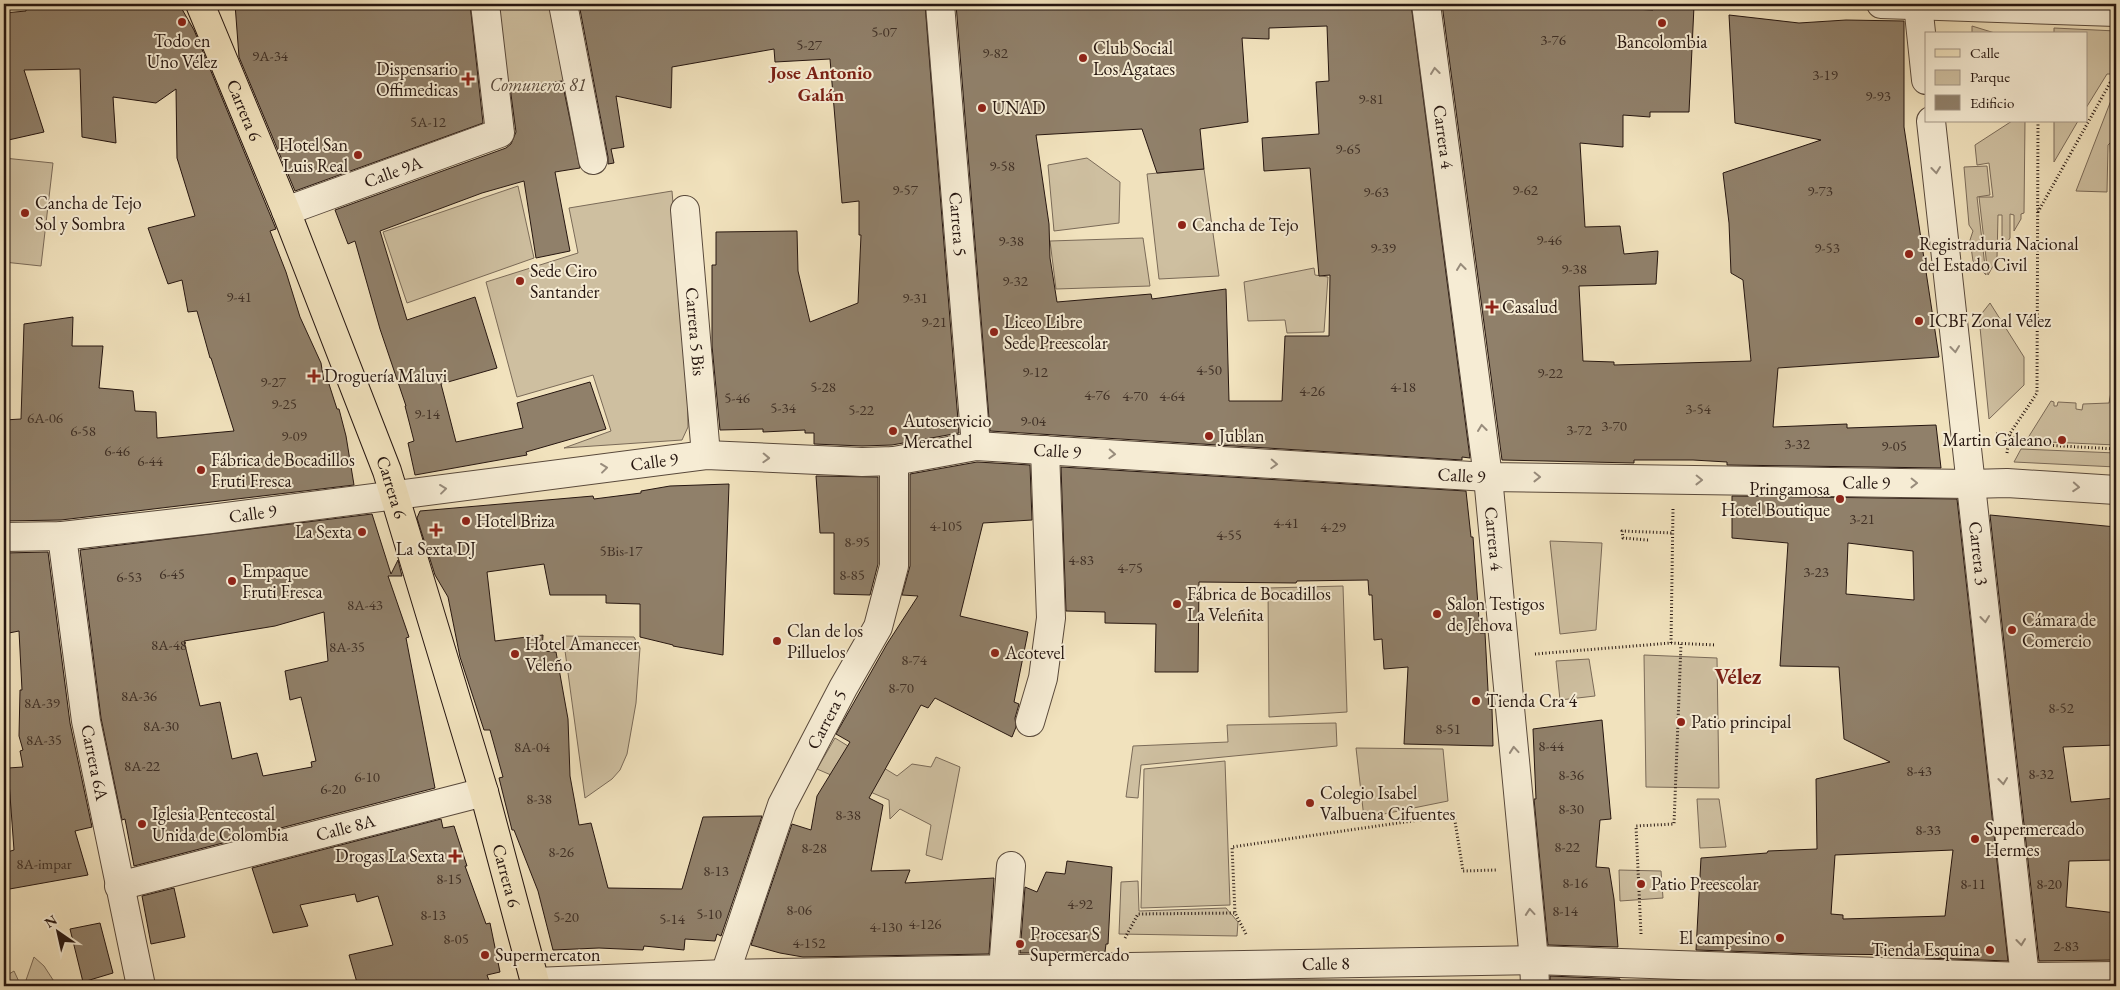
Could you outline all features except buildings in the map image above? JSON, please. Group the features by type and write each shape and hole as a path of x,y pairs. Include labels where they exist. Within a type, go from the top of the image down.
{"main road":[{"name":"Carrera 6","path":"200,4 286,210 395,495 484,792 535,984"}],"street":[{"name":"Calle 9A","path":"286,210 500,133 486,4"},
{"path":"563,4 592,160"},
{"name":"Carrera 5","path":"940,4 976,446"},
{"name":"Carrera 4","path":"1426,4 1488,477 1535,973"},
{"path":"1882,4 2116,12"},
{"path":"1918,4 1925,70"},
{"name":"Carrera 3","path":"1931,122 2025,982"},
{"name":"Carrera 5 Bis","path":"685,210 706,455"},
{"name":"Calle 9","path":"4,537 62,536 706,455 862,462 894,460 976,446 1488,477 2007,483 2116,490"},
{"path":"1030,722 1043,678 1051,618 1045,450"},
{"name":"Carrera 5","path":"725,974 782,806 843,688 878,627 894,566 894,460"},
{"name":"Carrera 6A","path":"62,536 86,721 141,986"},
{"name":"Calle 8A","path":"119,886 484,792"},
{"path":"1003,970 1011,866"},
{"name":"Calle 8","path":"535,984 725,974 1003,970 1125,965 2025,982 2116,976"}],"path":[{"path":"2038,213 2110,83 2116,83"},
{"path":"2007,454 2009,435 2037,393 2038,122"},
{"path":"1990,433 2009,435 2025,444 2116,449"},
{"path":"1671,643 1673,508"},
{"path":"1648,540 1623,538 1622,531 1673,533"},
{"path":"1529,654 1671,643 1716,645"},
{"path":"1641,938 1636,826 1674,824 1681,644"},
{"path":"1246,940 1246,933 1235,913 1232,847 1454,815 1462,872 1496,870 1495,861"},
{"path":"1125,965 1138,914 1235,913"}],"green space":[{"name":"Comuneros 81","path":"490,4 561,4 582,119 507,130"},
{"path":"1972,26 1992,32 1972,32"},
{"path":"2054,28 2116,31 2116,74 2107,74 2088,105 2088,32 2054,32"},
{"path":"2115,90 2116,186 2112,186 2110,143 2108,145 2107,192 2076,191"},
{"path":"2010,122 2025,122 2024,213 2021,214 2021,219 2014,231 2014,215 2010,214 2010,238 2002,250 2002,215 1998,215 1997,259 1988,275 1979,197 1993,197 1989,163 1977,165 1975,145"},
{"path":"2054,122 2077,122 2054,162"},
{"name":"Cancha de Tejo Sol y Sombra","path":"4,158 53,163 41,266 4,262"},
{"path":"1087,158 1120,182 1119,223 1054,231 1048,165"},
{"path":"1987,166 1990,195 1977,197 1986,275 1973,261 1970,240 1973,231 1969,225 1964,167"},
{"name":"Cancha de Tejo","path":"1204,169 1219,276 1159,279 1147,174"},
{"path":"518,186 534,258 407,303 383,232"},
{"path":"672,191 687,380 688,427 682,440 564,448 611,431 593,375 517,397 486,282 578,253 569,208"},
{"path":"1143,238 1150,286 1056,289 1050,241"},
{"path":"1314,268 1315,275 1328,277 1324,332 1287,333 1285,320 1248,321 1244,282"},
{"path":"1990,303 2024,357 2024,385 1989,419 1979,317"},
{"path":"2114,376 2116,378 2116,445 2026,441 2051,401 2054,402 2054,406 2057,406 2058,402 2076,403 2076,409 2082,410 2083,404 2109,403"},
{"path":"2021,449 2116,453 2116,467 2014,462"},
{"path":"1550,541 1602,543 1596,630 1560,634"},
{"path":"1343,586 1347,712 1269,717 1268,588"},
{"path":"563,636 634,637 640,648 636,703 627,754 620,770 612,779 585,798"},
{"name":"Patio principal","path":"1644,655 1717,658 1719,788 1646,787"},
{"path":"1589,659 1595,696 1560,700 1556,661"},
{"path":"1336,723 1337,746 1141,765 1138,798 1126,797 1133,746 1228,742 1227,725"},
{"path":"835,738 897,776 912,764 931,767 936,757 960,767 942,860 926,855 931,825 900,809 890,819 889,800 817,769"},
{"path":"1356,748 1443,749 1448,801 1364,818"},
{"path":"1225,761 1230,905 1141,908 1144,769"},
{"path":"1697,799 1719,799 1726,847 1700,848"},
{"name":"Patio Preescolar","path":"1619,870 1661,871 1663,898 1620,901"},
{"path":"1138,881 1139,911 1226,908 1238,922 1237,936 1119,934 1121,882"},
{"path":"34,957 44,966 57,986 24,986"},
{"path":"14,971 21,986 4,986 4,977"}],"place":[{"name":"Todo en Uno Vélez","path":"182,22"},
{"name":"Bancolombia","path":"1662,23"},
{"name":"Club Social Los Agataes","path":"1083,58"},
{"name":"Dispensario Offimedicas","path":"468,79"},
{"name":"UNAD","path":"982,108"},
{"name":"Hotel San Luis Real","path":"358,155"},
{"name":"Cancha de Tejo Sol y Sombra","path":"25,213"},
{"name":"Cancha de Tejo","path":"1182,225"},
{"name":"Registraduria Nacional del Estado Civil","path":"1909,254"},
{"name":"Sede Ciro Santander","path":"520,281"},
{"name":"Casalud","path":"1492,307"},
{"name":"ICBF Zonal Vélez","path":"1919,321"},
{"name":"Liceo Libre Sede Preescolar","path":"994,332"},
{"name":"Droguería Maluvi","path":"314,376"},
{"name":"Autoservicio Mercathel","path":"893,431"},
{"name":"Jublan","path":"1209,436"},
{"name":"Martin Galeano","path":"2062,440"},
{"name":"Fábrica de Bocadillos Fruti Fresca","path":"201,470"},
{"name":"Pringamosa Hotel Boutique","path":"1840,499"},
{"name":"Hotel Briza","path":"466,521"},
{"name":"La Sexta DJ","path":"436,530"},
{"name":"La Sexta","path":"362,532"},
{"name":"Empaque Fruti Fresca","path":"232,581"},
{"name":"Fábrica de Bocadillos La Veleñita","path":"1177,604"},
{"name":"Salon Testigos de Jehova","path":"1437,614"},
{"name":"Cámara de Comercio","path":"2012,630"},
{"name":"Clan de los Pilluelos","path":"777,641"},
{"name":"Acotevel","path":"995,653"},
{"name":"Hotel Amanecer Veleño","path":"515,654"},
{"name":"Tienda Cra 4","path":"1476,701"},
{"name":"Patio principal","path":"1681,722"},
{"name":"Colegio Isabel Valbuena Cifuentes","path":"1310,803"},
{"name":"Iglesia Pentecostal Unida de Colombia","path":"142,824"},
{"name":"Supermercado Hermes","path":"1975,839"},
{"name":"Drogas La Sexta","path":"455,856"},
{"name":"Patio Preescolar","path":"1641,884"},
{"name":"El campesino","path":"1780,938"},
{"name":"Procesar S Supermercado","path":"1020,944"},
{"name":"Tienda Esquina","path":"1990,950"},
{"name":"Supermercaton","path":"485,955"}],"district":[{"name":"Jose Antonio Galán","path":"821,83"},
{"name":"Vélez","path":"1738,676"}]}
